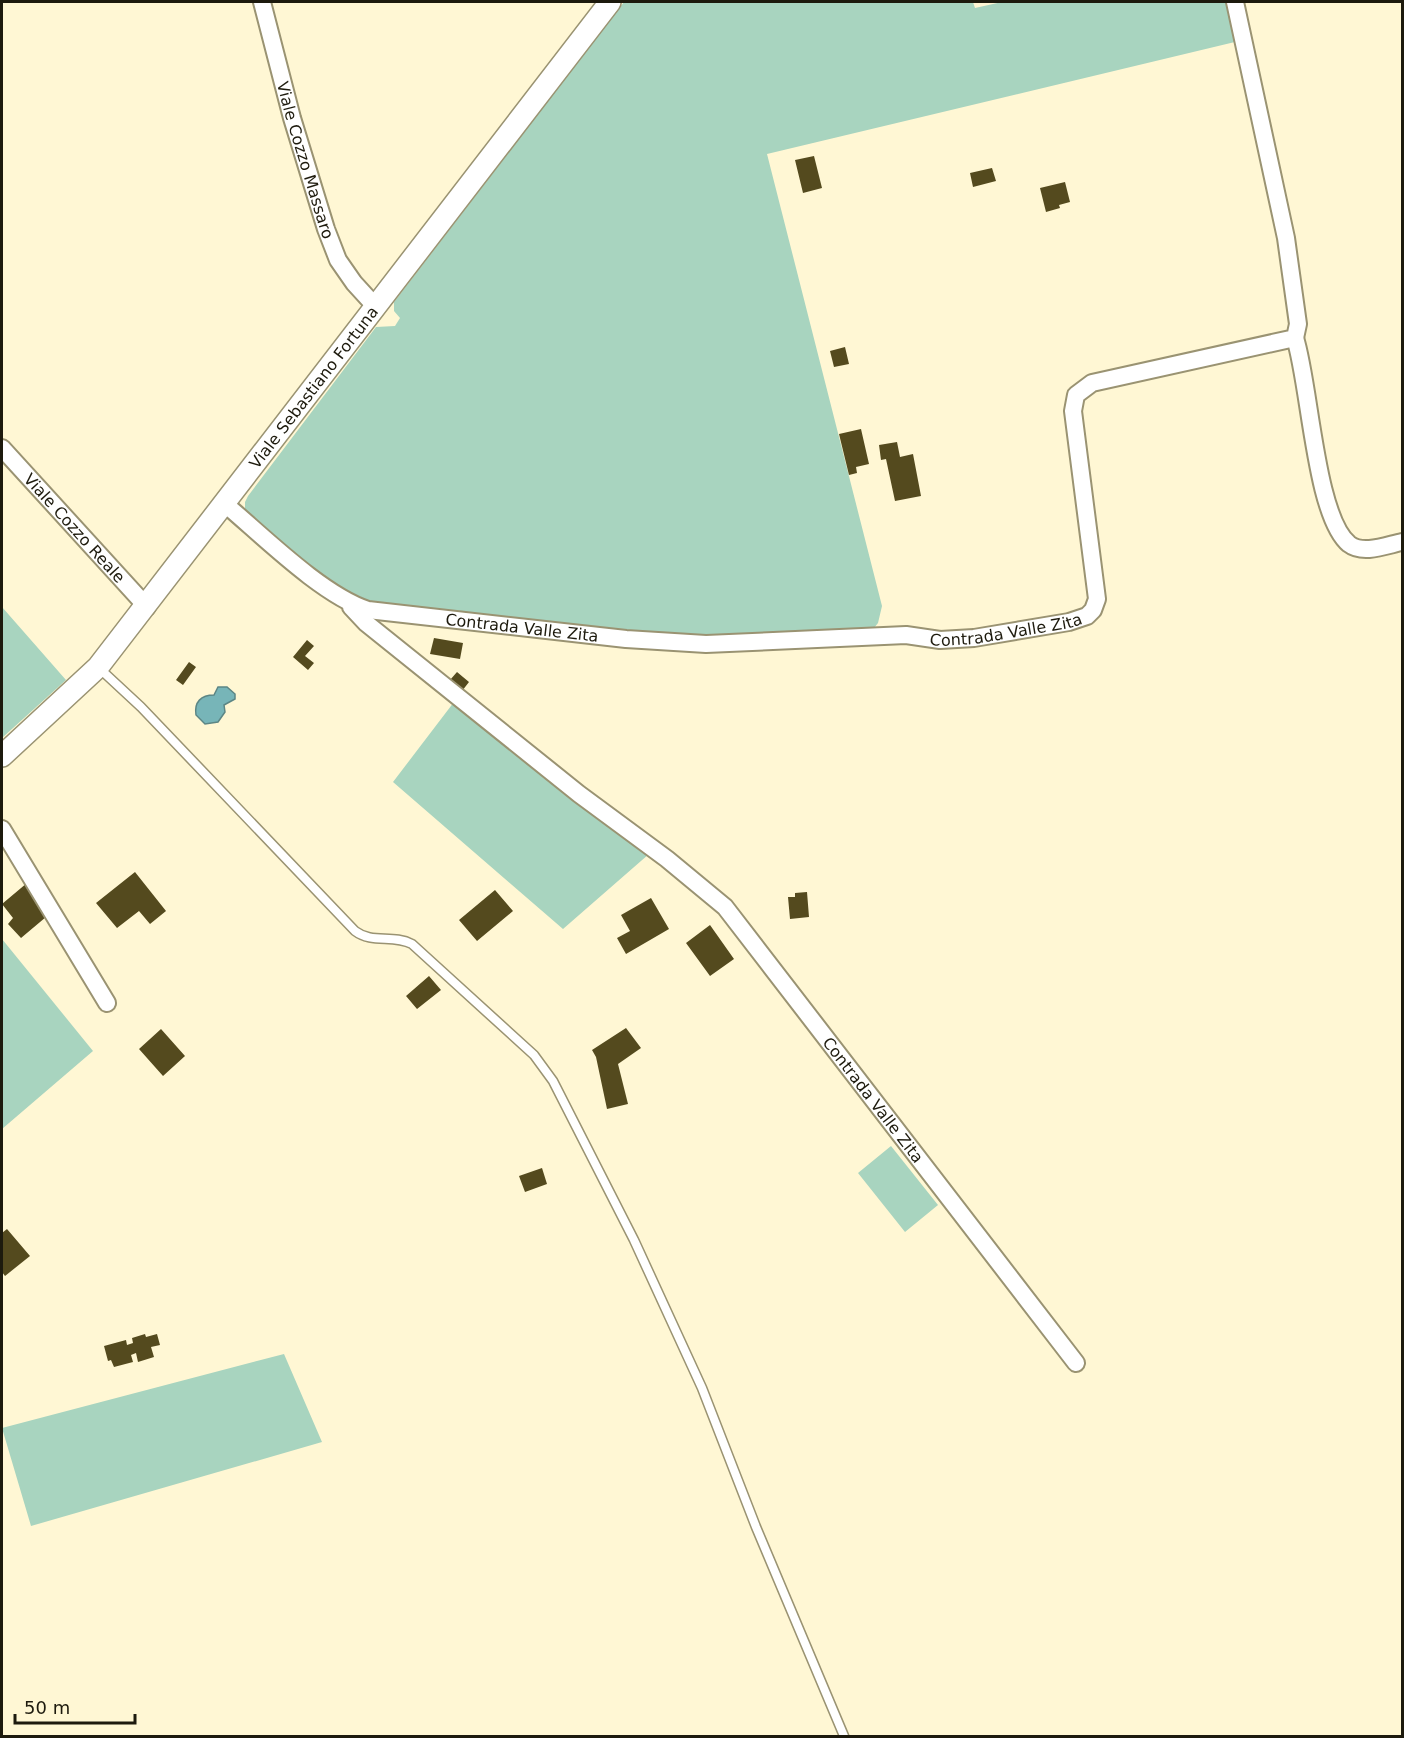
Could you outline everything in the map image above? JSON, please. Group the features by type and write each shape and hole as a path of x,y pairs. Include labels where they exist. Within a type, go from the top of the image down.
{"street":[{"name":"Viale Cozzo Massaro","path":"262,2 292,118 326,229 338,260 354,283 375,306"},
{"name":"Viale Sebastiano Fortuna","path":"2,756 98,667 147,607 375,306 610,2"},
{"path":"1235,2 1286,238 1296,314 1295,338 1302,358 1318,467 1340,533 1350,545 1366,550 1402,542"},
{"name":"Contrada Valle Zita","path":"348,604 368,610 626,639 706,644 906,635 940,640 974,638 1069,622 1087,616 1097,599 1073,411 1076,395 1092,383 1295,338"},
{"name":"Viale Cozzo Reale","path":"2,448 147,607"},
{"name":"Contrada Valle Zita","path":"225,504 348,604 366,623 579,794 667,859 725,907 1076,1363"},
{"path":"2,829 107,1003"}],"lane":[{"path":"98,667 141,707 355,931 372,939 396,937 412,944 534,1055 553,1081 634,1240 702,1388 844,1737"}],"green space":[{"path":"624,2 973,2 975,8 1002,2 1229,2 1239,41 767,154 882,606 878,623 874,628 709,640 378,606 338,591 245,511 248,496 376,327 395,326 400,318 394,311 394,302"},
{"path":"2,607 66,680 2,738"},
{"path":"454,702 649,854 563,929 393,782"},
{"path":"2,939 93,1051 2,1129"},
{"path":"891,1146 938,1205 905,1232 858,1173"},
{"path":"284,1354 322,1442 31,1526 2,1428"}],"water":[{"path":"218,687 227,687 235,694 235,699 224,705 225,712 218,722 205,724 196,715 197,703 202,698 214,695"}],"building":[{"path":"814,156 822,188 803,193 795,160"},
{"path":"992,168 996,181 973,187 970,173"},
{"path":"1065,182 1070,202 1046,212 1040,188"},
{"path":"845,347 849,364 834,367 830,351"},
{"path":"861,429 869,464 856,467 857,473 849,475 839,434"},
{"path":"897,442 900,457 913,454 921,496 895,501 886,459 881,460 879,445"},
{"path":"434,638 463,643 460,659 430,654"},
{"path":"307,640 314,646 305,656 314,663 308,670 293,657"},
{"path":"189,662 196,667 183,685 176,680"},
{"path":"457,672 469,682 462,691 450,680"},
{"path":"135,872 166,911 150,924 139,911 117,928 96,903"},
{"path":"27,883 46,917 21,938 8,924 13,918 2,904"},
{"path":"495,890 513,911 477,941 459,920"},
{"path":"807,892 809,917 790,919 788,897 795,897 795,893"},
{"path":"651,898 669,929 626,954 617,938 630,931 621,915"},
{"path":"710,925 734,959 710,976 686,943"},
{"path":"429,976 441,990 417,1009 406,996"},
{"path":"626,1028 641,1048 618,1064 628,1104 607,1109 596,1057 592,1050"},
{"path":"161,1029 185,1056 163,1076 139,1049"},
{"path":"542,1168 547,1184 525,1192 519,1176"},
{"path":"7,1229 30,1256 5,1276 2,1272 2,1233"},
{"path":"145,1334 146,1337 157,1334 160,1345 151,1347 154,1357 138,1362 136,1353 131,1355 133,1362 114,1367 111,1360 108,1361 104,1346 126,1340 127,1345 133,1343 132,1338"}]}
